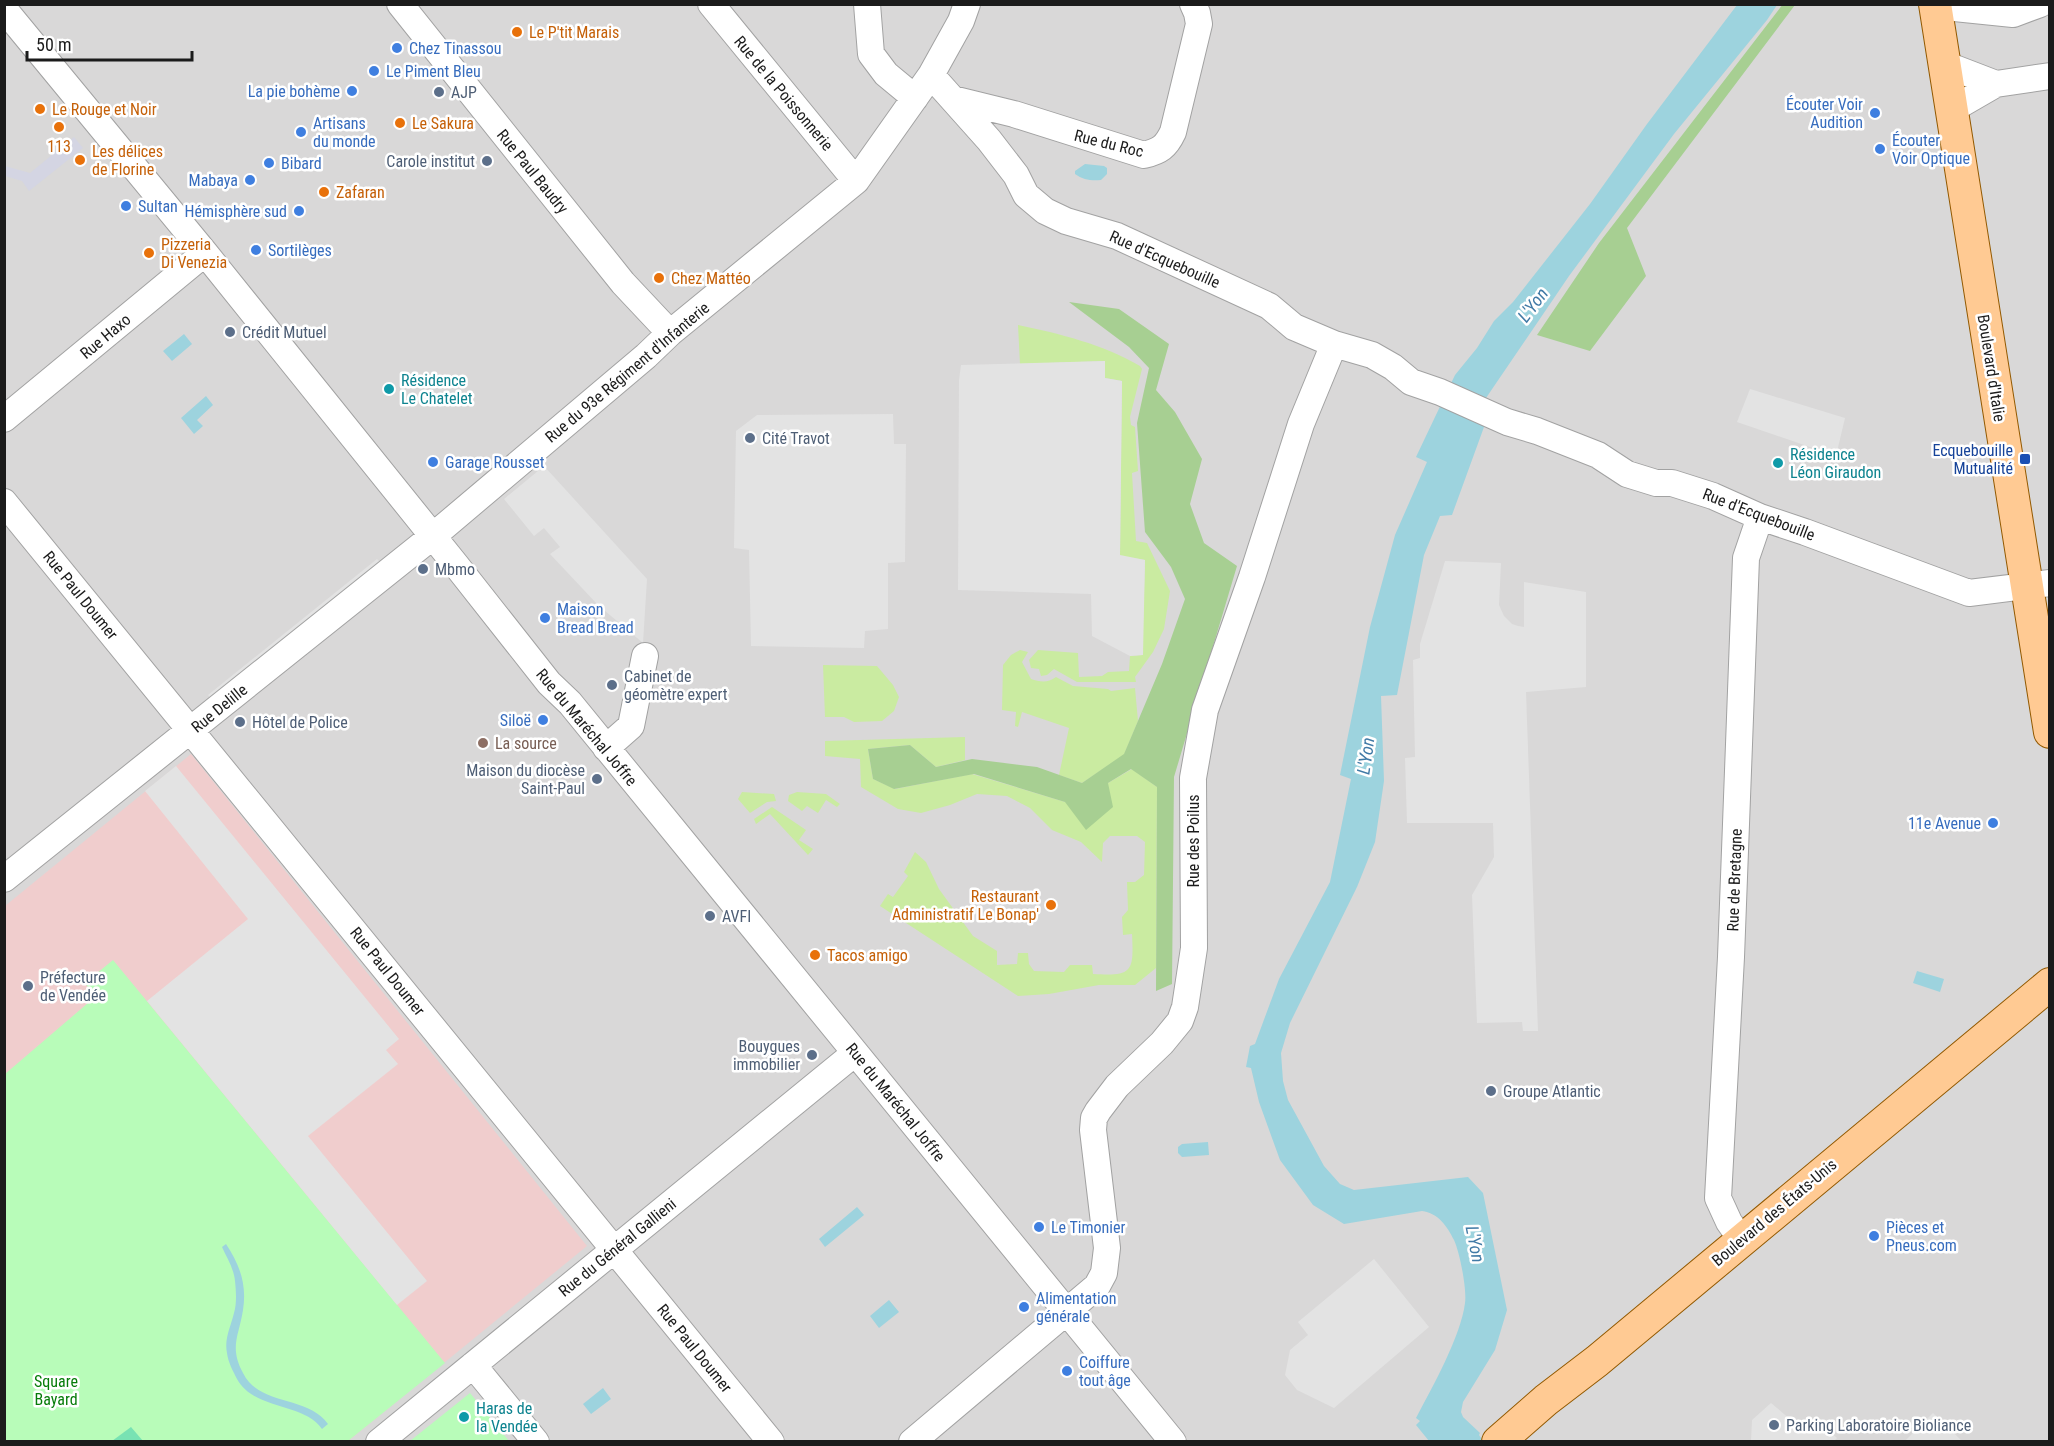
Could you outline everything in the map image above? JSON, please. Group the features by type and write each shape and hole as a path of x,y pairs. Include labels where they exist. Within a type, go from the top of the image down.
{"main road":[{"name":"Boulevard d'Italie","path":"1935,5 1951,110 2038,584 2049,732"},
{"name":"Boulevard des États-Unis","path":"1498,1441 2049,984"}],"street":[{"name":"Rue Paul Baudry","path":"400,4 623,283 670,333"},
{"name":"Rue de la Poissonnerie","path":"711,4 856,181"},
{"path":"867,4 871,54 886,74 915,98"},
{"name":"Rue du Roc","path":"952,99 1014,114 1143,155 1159,151 1167,145 1173,132 1199,24 1193,4"},
{"path":"1935,5 2013,14 2040,4"},
{"name":"Rue du 93e Régiment d'Infanterie","path":"433,536 646,356 670,333 856,181 931,75 968,5"},
{"name":"Rue du Maréchal Joffre","path":"4,9 205,253 549,683 570,703 1173,1442"},
{"path":"1944,64 1996,84"},
{"name":"Rue d'Ecquebouille","path":"931,75 989,140 1016,175 1026,195 1045,211 1128,241 1269,306 1294,327 1335,344 1372,355 1393,367 1411,382 1440,392 1507,423 1537,431 1598,455 1627,474 1656,483 1672,483 1713,496 1760,517 1969,592 2038,584"},
{"path":"1951,110 1996,84 2049,76"},
{"path":"989,140 1004,129 1014,114"},
{"name":"Rue Haxo","path":"4,419 205,253"},
{"name":"Rue des Poilus","path":"912,1442 1068,1312 1097,1286 1104,1273 1107,1248 1093,1130 1094,1118 1118,1086 1180,1021 1185,1007 1194,948 1193,778 1205,710 1252,577 1301,424 1335,344"},
{"name":"Rue Paul Doumer","path":"4,502 771,1442"},
{"name":"Rue de Bretagne","path":"1742,1239 1729,1222 1718,1198 1731,957 1746,558 1760,517"},
{"name":"Rue Delille","path":"7,871 192,730 433,536"},
{"path":"606,748 631,726 645,656"},
{"name":"Rue du Général Gallieni","path":"379,1442 855,1053"},
{"path":"473,1365 536,1442"}],"shaded area":[{"path":"5,5 2049,5 2049,1441 5,1442"},
{"path":"74,137 83,148 29,191 22,181 5,176 5,166 30,173"},
{"path":"1105,361 1105,378 1122,381 1120,555 1145,560 1143,655 1130,656 1092,636 1091,594 958,590 961,365"},
{"path":"1750,389 1845,418 1836,456 1737,422"},
{"path":"893,414 894,444 906,444 905,562 888,563 888,629 865,631 864,648 751,646 749,550 734,548 736,431 757,415"},
{"path":"544,466 647,579 643,643 598,605 550,554 560,547 544,528 534,536 504,499"},
{"path":"377,559 382,564 214,702 208,695"},
{"path":"1445,561 1501,563 1499,605 1504,616 1512,624 1518,626 1524,627 1524,582 1586,592 1586,687 1526,692 1538,1031 1523,1031 1522,1022 1477,1023 1472,895 1494,857 1493,823 1407,823 1405,758 1415,757 1413,660 1420,658 1420,644"},
{"name":"Préfecture de Vendée","path":"191,754 587,1246 347,1442 5,1247 5,906"},
{"path":"176,766 399,1039 386,1050 398,1064 308,1136 427,1281 397,1305 147,1001 248,919 145,791"},
{"path":"1374,1259 1429,1327 1334,1408 1297,1390 1285,1375 1290,1350 1308,1335 1298,1322"},
{"name":"Parking Laboratoire Bioliance","path":"1771,1403 1803,1430 1815,1418 1837,1438 1833,1442 1752,1441 1752,1420"},
{"path":"1933,1413 1962,1441 1905,1441"}],"green space":[{"path":"1783,4 1795,5 1627,228 1646,276 1590,351 1537,335 1599,243"},
{"path":"1069,302 1119,309 1169,344 1156,390 1175,412 1202,459 1190,504 1204,543 1237,566 1174,777 1172,984 1156,991 1157,787 1131,769 1108,783 1113,807 1086,830 1065,802 974,774 894,789 873,779 868,749 910,745 936,767 972,759 1037,767 1082,783 1124,754 1162,664 1185,599 1171,567 1145,532 1137,423 1149,368 1129,347"},
{"path":"1018,325 1096,346 1126,358 1142,369 1130,417 1131,425 1135,427 1138,471 1132,473 1136,541 1147,543 1170,591 1164,629 1153,652 1135,677 1136,682 1077,682 1054,669 1047,675 1041,676 1039,669 1031,668 1029,660 1038,650 1078,653 1079,677 1129,671 1130,656 1142,655 1145,560 1120,556 1122,381 1105,378 1105,361 1020,364"},
{"path":"1020,650 1028,652 1022,662 1031,679 1044,681 1056,677 1073,686 1111,691 1135,688 1138,721 1124,755 1082,783 1059,775 1069,728 1022,712 1018,727 1015,726 1016,712 1002,710 1003,665 1011,655"},
{"path":"823,665 877,666 893,685 899,697 894,711 882,721 854,722 844,717 825,717"},
{"path":"965,737 965,760 936,767 910,745 868,749 873,779 895,789 972,774 1065,802 1108,783 1132,769 1157,787 1156,968 1135,985 1099,985 1049,994 1018,996 880,906 888,894 893,897 908,876 904,872 915,852 926,862 939,889 973,936 997,951 997,965 1017,964 1018,953 1028,953 1029,964 1034,971 1064,972 1070,965 1092,965 1093,974 1116,974 1123,973 1131,964 1132,934 1123,935 1122,917 1128,910 1127,882 1135,882 1144,875 1145,842 1137,836 1110,836 1103,843 1102,862 1081,842 1052,830 1030,808 1007,796 977,794 921,813 898,809 861,787 860,759 825,756 825,741"},
{"path":"742,792 774,794 776,801 767,802 750,813 738,799"},
{"path":"797,792 826,794 840,804 837,807 826,800 818,813 807,806 802,811 788,801 789,795"},
{"path":"772,807 806,830 799,840 813,849 808,855 770,814 756,824 754,819"},
{"name":"Square Bayard","path":"113,960 445,1363 348,1441 5,1442 5,1074 95,997 85,983"},
{"name":"Haras de la Vendée","path":"470,1393 509,1441 410,1441"},
{"path":"131,1427 143,1441 112,1441"}],"water":[{"name":"L'Yon","path":"1737,5 1777,5 1674,134 1569,276 1486,398 1484,427 1452,515 1440,516 1424,555 1397,695 1381,696 1384,781 1375,842 1357,887 1290,1023 1281,1053 1283,1081 1288,1100 1324,1166 1340,1184 1354,1190 1468,1177 1483,1193 1507,1310 1495,1350 1463,1402 1461,1412 1463,1417 1480,1433 1483,1441 1429,1441 1416,1425 1420,1421 1416,1418 1452,1346 1465,1303 1459,1254 1454,1240 1441,1221 1428,1212 1422,1211 1344,1224 1313,1205 1280,1160 1259,1102 1251,1068 1246,1067 1250,1046 1255,1044 1279,979 1330,882 1351,779 1340,775 1370,627 1395,535 1427,462 1416,457 1455,375 1477,348 1494,321 1513,302 1590,204"},
{"path":"1085,164 1104,166 1107,168 1107,174 1101,180 1094,180 1084,179 1075,174 1075,171"},
{"path":"184,334 192,344 172,361 163,351"},
{"path":"206,396 213,405 197,420 203,426 194,434 181,418"},
{"path":"1917,971 1944,979 1940,992 1913,983"},
{"path":"1208,1142 1209,1155 1182,1157 1178,1153 1178,1147 1182,1144"},
{"path":"857,1207 864,1215 825,1247 819,1239"},
{"path":"226,1244 239,1268 243,1284 244,1301 236,1348 243,1373 251,1384 261,1391 319,1415 328,1424 322,1429 314,1420 303,1414 255,1397 237,1379 226,1348 236,1297 233,1272 222,1247"},
{"path":"889,1300 899,1312 879,1328 870,1316"},
{"path":"603,1388 611,1399 591,1414 583,1404"}],"place":[{"name":"Le P'tit Marais","path":"517,32"},
{"name":"Chez Tinassou","path":"397,48"},
{"name":"Le Piment Bleu","path":"374,71"},
{"name":"La pie bohème","path":"352,91"},
{"name":"AJP","path":"439,92"},
{"name":"Le Rouge et Noir","path":"40,109"},
{"name":"Écouter Voir Audition","path":"1875,113"},
{"name":"Le Sakura","path":"400,123"},
{"name":"113","path":"59,127"},
{"name":"Artisans du monde","path":"301,132"},
{"name":"Écouter Voir Optique","path":"1880,149"},
{"name":"Les délices de Florine","path":"80,160"},
{"name":"Carole institut","path":"487,161"},
{"name":"Bibard","path":"269,163"},
{"name":"Mabaya","path":"250,180"},
{"name":"Zafaran","path":"324,192"},
{"name":"Sultan","path":"126,206"},
{"name":"Hémisphère sud","path":"299,211"},
{"name":"Sortilèges","path":"256,250"},
{"name":"Pizzeria Di Venezia","path":"149,253"},
{"name":"Chez Mattéo","path":"659,278"},
{"name":"Crédit Mutuel","path":"230,332"},
{"name":"Résidence Le Chatelet","path":"389,389"},
{"name":"Cité Travot","path":"750,438"},
{"name":"Ecquebouille Mutualité","path":"2025,459"},
{"name":"Garage Rousset","path":"433,462"},
{"name":"Résidence Léon Giraudon","path":"1778,463"},
{"name":"Mbmo","path":"423,569"},
{"name":"Maison Bread Bread","path":"545,618"},
{"name":"Cabinet de géomètre expert","path":"612,685"},
{"name":"Siloë","path":"543,720"},
{"name":"Hôtel de Police","path":"240,722"},
{"name":"La source","path":"483,743"},
{"name":"Maison du diocèse Saint-Paul","path":"597,779"},
{"name":"11e Avenue","path":"1993,823"},
{"name":"Restaurant Administratif Le Bonap'","path":"1051,905"},
{"name":"AVFI","path":"710,916"},
{"name":"Tacos amigo","path":"815,955"},
{"name":"Préfecture de Vendée","path":"28,986"},
{"name":"Bouygues immobilier","path":"812,1055"},
{"name":"Groupe Atlantic","path":"1491,1091"},
{"name":"Le Timonier","path":"1039,1227"},
{"name":"Pièces et Pneus.com","path":"1874,1236"},
{"name":"Alimentation générale","path":"1024,1307"},
{"name":"Coiffure tout âge","path":"1067,1371"},
{"name":"Haras de la Vendée","path":"464,1417"},
{"name":"Parking Laboratoire Bioliance","path":"1774,1425"}]}
